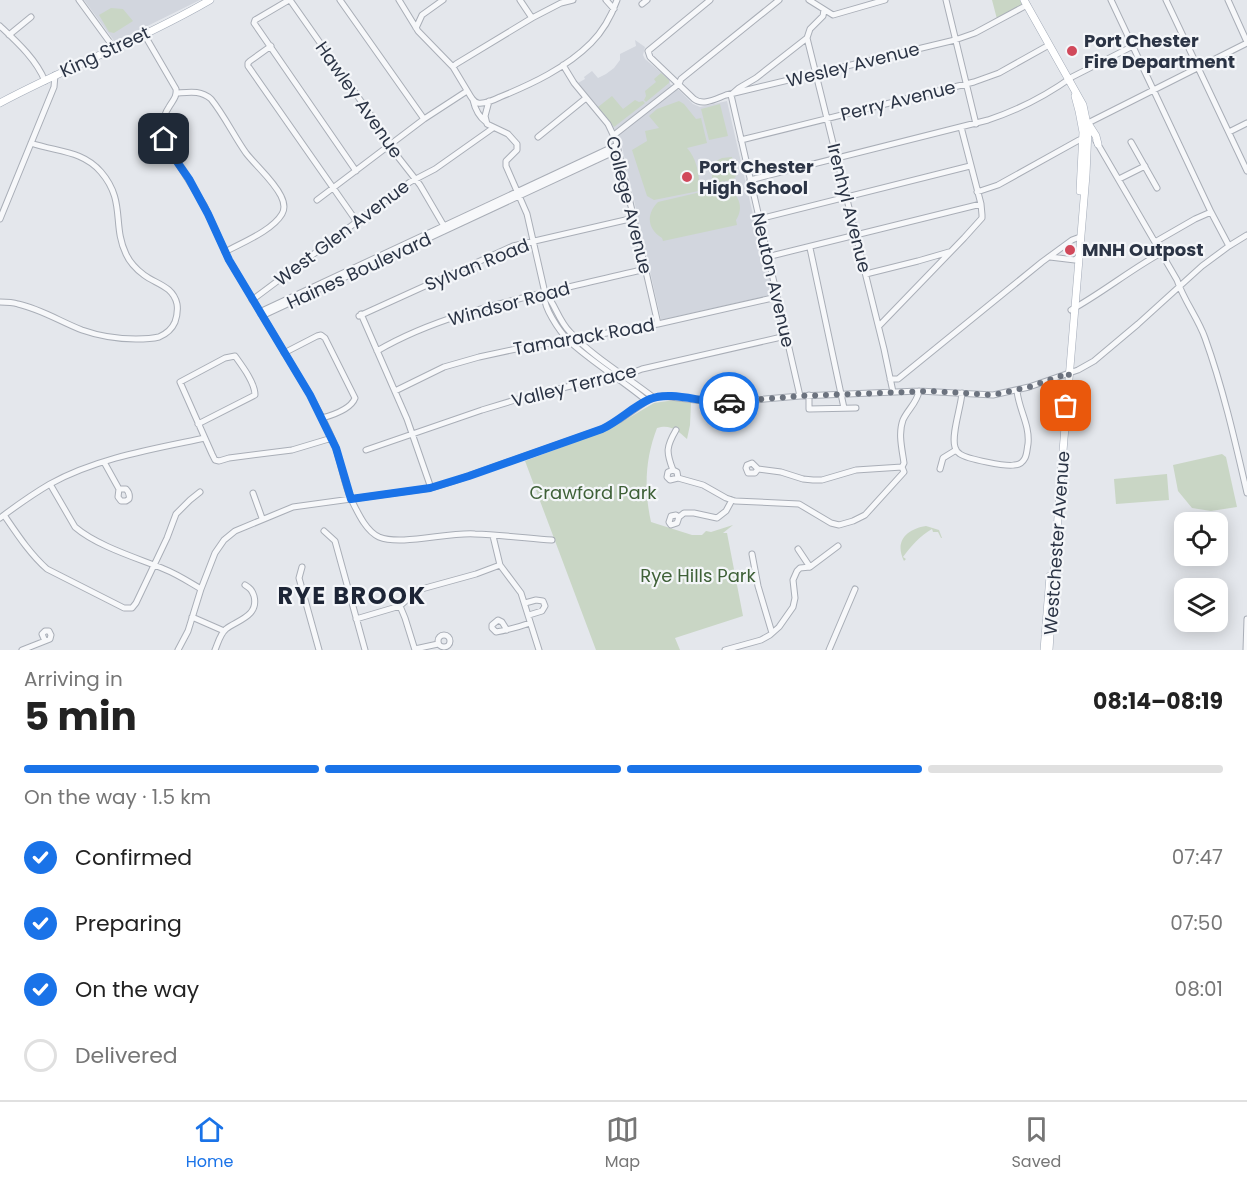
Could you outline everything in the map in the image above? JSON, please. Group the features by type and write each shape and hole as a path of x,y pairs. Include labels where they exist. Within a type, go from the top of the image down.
{"main road":[{"name":"King Street","path":"0,103 189,13 210,0"},
{"name":"Westchester Avenue","path":"1026,3 1078,95 1088,123 1044,650"},
{"name":"Westchester Avenue","path":"1069,81 1087,140"},
{"path":"1088,123 1098,144"},
{"name":"Westchester Avenue","path":"1049,650 1067,374"}],"street":[{"path":"79,0 114,48"},
{"path":"290,0 254,21 356,171"},
{"name":"Hawley Avenue","path":"290,0 429,198 445,228"},
{"path":"340,0 424,119"},
{"path":"399,0 424,39 453,67 482,119 493,128 508,134 517,144 517,150 507,159 506,163 527,214 545,293 544,298 551,316 568,340 647,401"},
{"path":"416,28 422,15 443,0"},
{"path":"520,0 532,18"},
{"path":"453,67 532,18 573,0"},
{"path":"606,0 614,9"},
{"path":"473,100 479,103 489,101 522,88 563,65 584,50 605,27 617,0"},
{"path":"679,84 650,57 648,51 710,0"},
{"path":"614,135 779,0"},
{"path":"809,0 835,15"},
{"path":"860,8 861,0"},
{"path":"819,21 883,0"},
{"path":"946,0 976,124"},
{"path":"1111,0 1229,246"},
{"path":"1166,0 1247,171"},
{"path":"1088,123 1247,43 1227,0"},
{"name":"Wesley Avenue","path":"679,84 694,99 706,102 956,40 975,33 1026,3"},
{"path":"731,95 807,38 810,29 823,16 824,10"},
{"path":"409,16 422,15"},
{"path":"9,35 31,18"},
{"path":"0,26 28,55 45,81"},
{"path":"144,34 177,93 164,118 162,130 164,139 193,186 225,252 252,300 322,418 332,438 351,499 364,523 374,534 385,538 405,540 473,533 552,540"},
{"name":"Irenhyl Avenue","path":"807,38 879,326 893,392"},
{"name":"Perry Avenue","path":"741,140 967,84 992,76 1049,45"},
{"path":"271,46 250,61 248,66 357,222"},
{"path":"750,180 976,124 1008,113 1133,46"},
{"name":"College Avenue","path":"563,65 614,135 658,324"},
{"path":"0,219 54,87 55,75"},
{"path":"754,90 756,78"},
{"path":"177,93 198,92 211,99 239,143 281,195 283,213 276,221 260,233 225,252"},
{"path":"317,200 424,119 467,92"},
{"name":"Neuton Avenue","path":"731,95 800,396"},
{"path":"538,137 586,98"},
{"path":"486,122 485,112 489,101"},
{"path":"1229,132 1247,123"},
{"path":"879,326 982,218 981,204 961,127"},
{"name":"West Glen Avenue","path":"252,300 415,179 435,169 493,128"},
{"path":"977,192 998,185 1078,140 1094,138 1177,280 1206,341 1247,493"},
{"path":"1131,142 1157,188"},
{"path":"0,302 18,303 92,333 128,339 149,339 163,335 172,326 177,315 172,292 136,269 126,255 121,238 117,200 102,173 88,161 71,152 31,143"},
{"name":"Haines Boulevard","path":"261,314 264,310 617,147"},
{"path":"759,219 970,166"},
{"path":"1119,179 1144,166"},
{"path":"767,257 981,204"},
{"path":"1155,242 1211,212"},
{"name":"Sylvan Road","path":"377,351 360,315 511,247 634,218"},
{"path":"178,650 188,631 215,553 224,540 235,531 262,518 304,504 430,488 602,429 654,398 670,396 720,403 809,395 919,391 993,395 1017,391 1067,374 1094,361 1202,266 1247,235"},
{"path":"890,378 898,379 1042,262 1078,237"},
{"path":"810,248 844,408"},
{"path":"866,274 951,251"},
{"path":"1073,309 1161,253"},
{"path":"1050,257 1077,258"},
{"name":"Windsor Road","path":"377,351 425,328 458,316 512,300 646,269"},
{"path":"545,293 550,297 561,322 576,338 654,398"},
{"name":"Tamarack Road","path":"395,391 456,363 516,349 658,324 777,297"},
{"path":"284,353 317,336 323,336 330,347 356,398 350,406 322,418"},
{"name":"Valley Terrace","path":"366,450 515,400 786,336"},
{"path":"377,351 412,434 430,488"},
{"path":"198,424 255,395 255,390 235,356 225,358 180,382 198,424 215,460 292,450 332,438"},
{"path":"676,430 668,446 668,459 673,470 667,474 670,480 676,479 703,485 732,500 800,504 831,523 839,525 858,519 871,509 904,472 900,430 905,417 916,402 919,391"},
{"path":"962,393 954,435 956,450 962,456 972,459 1014,465 1022,461 1027,453 1028,429 1017,391"},
{"path":"809,395 809,409 856,408"},
{"path":"200,492 176,514 167,538 132,608 124,608 47,569 2,516 50,484 104,462 142,451 205,438"},
{"path":"940,469 943,458 956,450"},
{"path":"104,462 119,489"},
{"path":"758,469 813,480 834,477 856,470 902,467"},
{"path":"50,484 79,530 99,542 163,569 201,589"},
{"path":"253,493 262,518"},
{"path":"679,517 684,513 694,513 717,518 726,511 732,500"},
{"path":"324,531 334,541 365,650"},
{"path":"494,536 500,566 521,593 538,650"},
{"path":"728,650 761,640 779,627 793,607 794,575 800,568 810,567 838,546"},
{"path":"798,549 810,567"},
{"path":"752,554 758,586 772,633"},
{"path":"356,619 400,606 418,590 500,566"},
{"path":"302,567 299,578 316,649"},
{"path":"214,650 224,631 243,620 253,610 255,599 250,588 245,585"},
{"path":"829,650 855,589"},
{"path":"525,603 540,600 545,606 542,610 529,615"},
{"path":"400,606 415,650 438,644"},
{"path":"192,617 224,631"},
{"path":"1246,650 1247,619"},
{"path":"507,630 530,624"},
{"path":"22,650 45,641"}],"shaded area":[{"path":"84,0 200,0 115,42"},
{"name":"Port Chester High School","path":"635,40 645,47 643,55 645,59 693,104 700,107 727,101 770,280 770,295 661,320 620,138 607,117 578,83 592,71 598,78 614,68 620,60 620,54 636,46"}],"green space":[{"path":"992,0 1020,0 1022,5 997,19"},
{"path":"111,8 123,9 133,21 114,33 109,32 99,15"},
{"path":"661,73 669,80 669,83 646,102 644,100 645,91 656,82 654,79"},
{"path":"612,96 623,109 635,100 645,103 614,127 598,107"},
{"path":"679,101 696,119 701,118 707,143 687,148 697,168 699,191 654,200 647,196 632,150 647,141 645,131 659,128 649,116 657,109"},
{"path":"720,104 728,136 709,140 701,109"},
{"path":"732,157 736,176 733,180 713,183 711,169 714,162"},
{"path":"722,187 732,192 740,204 737,225 663,241 653,230 650,216 658,202"},
{"name":"Crawford Park","path":"675,400 691,403 690,425 687,439 673,429 657,428 650,451 647,475 647,498 651,522 692,535 702,535 706,531 711,532 733,525 723,533 727,533 743,616 675,638 680,650 596,650 525,461 610,429 654,403"},
{"path":"1222,454 1226,457 1237,507 1211,511 1192,508 1178,491 1173,465"},
{"path":"1167,474 1169,500 1116,504 1114,479"},
{"path":"926,526 939,530 942,538 932,529 913,545 903,557 906,559 904,561 901,554 901,548 904,537 913,530"}],"way so far":[{"path":"729,402 800,396 931,391 993,395 1017,391 1069,373 1066,406"}],"place":[{"name":"Port Chester Fire Department","path":"1072,51"},
{"name":"Port Chester High School","path":"687,177"},
{"name":"MNH Outpost","path":"1070,250"}],"district":[{"name":"RYE BROOK","path":"352,596"}],"route":[{"path":"164,139 197,193 229,260 310,395 332,437 351,499 430,488 469,476 602,429 654,398 670,396 729,402"}],"park label":[{"name":"Rye Hills Park","path":"698,576"}]}
